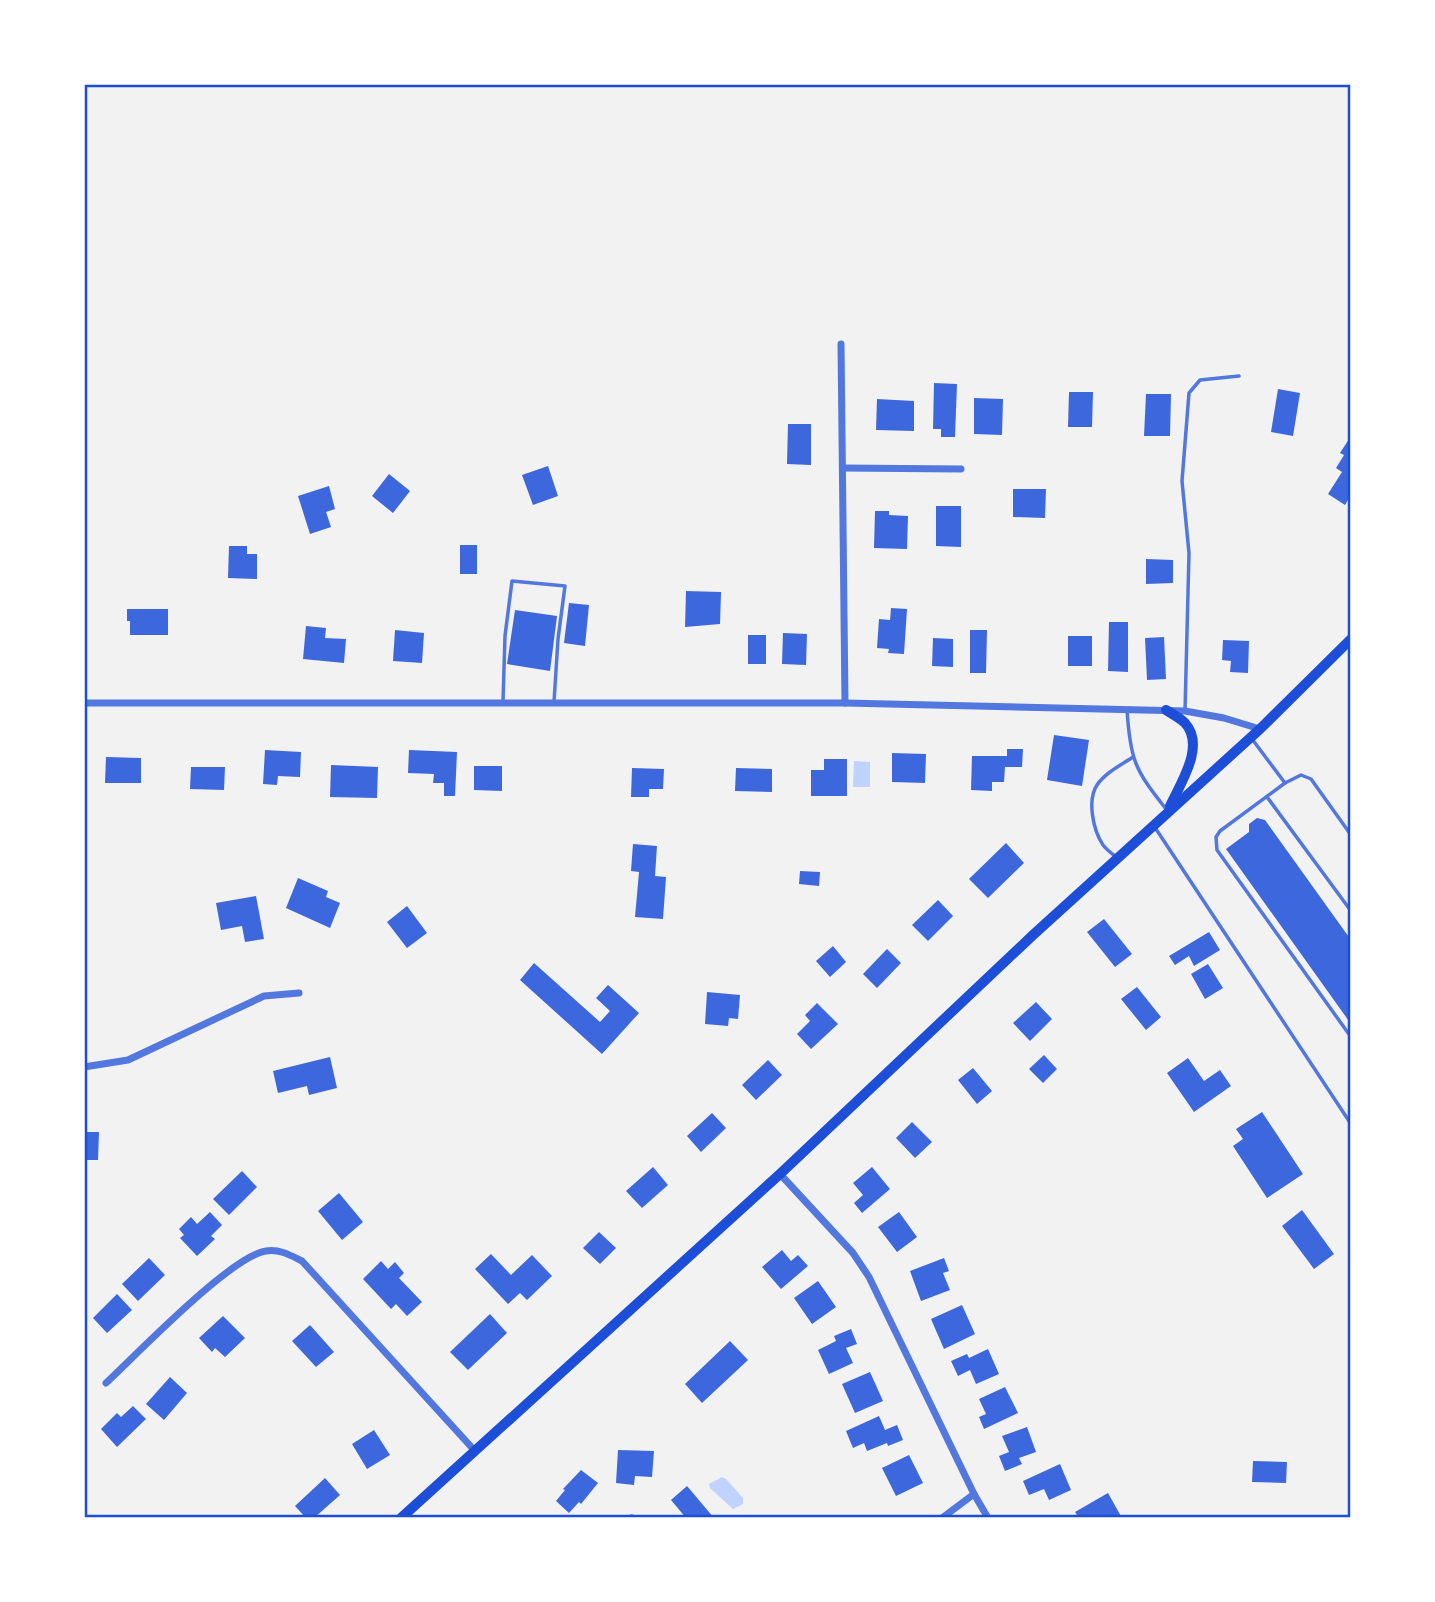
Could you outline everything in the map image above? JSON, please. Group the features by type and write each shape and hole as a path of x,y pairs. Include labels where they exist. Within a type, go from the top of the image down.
{"main road":[{"path":"401,1518 780,1174 1168,810 1255,733 1351,639"},
{"path":"1166,710 1185,724 1193,740 1190,761 1168,810"}],"street":[{"path":"841,344 845,703"},
{"path":"843,468 961,470"},
{"path":"84,703 845,703 1127,709 1185,711 1224,718 1255,733"},
{"path":"84,1067 128,1060 264,996 299,993"},
{"path":"780,1174 853,1253 869,1277 988,1518"},
{"path":"106,1383 226,1272 252,1255 282,1251 302,1261 475,1451"},
{"path":"942,1518 974,1494"}],"lane":[{"path":"1185,711 1189,553 1182,481 1189,393 1200,380 1240,376"},
{"path":"503,704 505,636 512,581 565,586 554,704"},
{"path":"1127,709 1133,757 1140,776 1168,810"},
{"path":"1255,733 1285,783"},
{"path":"1117,858 1103,845 1094,826 1092,804 1095,788 1133,757"},
{"path":"1351,835 1309,776 1298,775 1220,831 1216,838 1217,850 1351,1037"},
{"path":"1266,797 1351,911"},
{"path":"1153,824 1351,1124"},
{"path":"626,1518 640,1518"}],"water":[{"path":"854,761 870,762 870,787 853,787"},
{"path":"722,1477 743,1498 743,1504 733,1509 710,1488 709,1484"}],"building":[{"path":"934,383 957,384 955,437 941,437 941,429 933,429"},
{"path":"1278,389 1300,393 1293,436 1271,432"},
{"path":"1069,392 1093,392 1092,427 1068,427"},
{"path":"1146,394 1171,394 1170,436 1144,436"},
{"path":"974,398 1003,399 1002,435 974,434"},
{"path":"877,399 914,401 914,431 876,430"},
{"path":"788,424 811,424 811,465 787,464"},
{"path":"1351,436 1351,495 1345,505 1328,494 1342,472 1336,468 1344,455 1340,453"},
{"path":"548,466 558,496 533,505 522,475"},
{"path":"389,474 410,491 393,513 372,496"},
{"path":"329,486 335,509 326,512 331,527 310,534 298,496"},
{"path":"1013,489 1046,489 1045,518 1013,517"},
{"path":"936,506 961,506 961,547 936,546"},
{"path":"875,511 908,516 907,549 874,548"},
{"path":"460,545 477,545 477,574 460,574"},
{"path":"229,546 247,546 247,554 257,554 257,579 228,578"},
{"path":"1146,559 1173,560 1173,583 1146,584"},
{"path":"686,591 721,592 720,624 685,627"},
{"path":"569,603 589,605 585,646 564,643"},
{"path":"891,608 907,609 904,654 888,653 889,649 877,648 879,619 890,620"},
{"path":"127,609 168,609 168,635 130,635"},
{"path":"515,610 557,616 550,671 507,664"},
{"path":"1109,622 1128,622 1128,672 1108,671"},
{"path":"306,626 326,628 325,638 346,639 344,663 303,659"},
{"path":"395,630 424,633 422,663 393,661"},
{"path":"970,630 987,630 986,673 970,673"},
{"path":"783,633 807,634 806,665 782,664"},
{"path":"748,635 766,635 766,664 748,664"},
{"path":"1068,636 1092,636 1092,666 1068,666"},
{"path":"1164,637 1166,679 1147,680 1145,638"},
{"path":"933,638 953,639 953,667 932,666"},
{"path":"1223,640 1249,641 1248,673 1230,672 1231,661 1222,660"},
{"path":"1054,735 1089,740 1082,786 1047,780"},
{"path":"1007,749 1023,749 1022,767 1005,767 1004,782 992,782 992,791 971,790 972,756 1007,756"},
{"path":"265,750 301,752 300,777 278,776 277,785 263,784"},
{"path":"409,750 457,752 455,796 444,796 444,783 433,783 434,774 408,773"},
{"path":"892,753 926,754 925,783 892,782"},
{"path":"106,757 141,758 141,783 105,783"},
{"path":"824,759 847,759 847,796 811,796 811,770 824,770"},
{"path":"331,765 378,767 377,798 330,797"},
{"path":"474,766 502,766 502,791 474,790"},
{"path":"191,767 225,767 224,790 190,789"},
{"path":"632,768 664,769 663,789 649,789 649,797 631,797"},
{"path":"736,768 772,769 772,792 735,791"},
{"path":"1257,818 1265,820 1351,940 1351,1024 1226,849 1249,832 1249,824"},
{"path":"1006,843 1024,863 988,898 969,879"},
{"path":"633,844 657,846 655,876 666,877 663,919 635,917 639,872 631,871"},
{"path":"800,871 820,872 819,886 799,884"},
{"path":"298,878 328,891 326,897 340,903 330,928 286,908"},
{"path":"256,896 264,939 245,942 242,926 221,930 216,903"},
{"path":"938,900 953,916 928,941 912,925"},
{"path":"407,906 427,933 407,948 387,922"},
{"path":"1104,919 1132,954 1115,967 1087,932"},
{"path":"1209,932 1220,950 1194,966 1189,956 1175,965 1169,956"},
{"path":"833,946 846,962 830,977 816,961"},
{"path":"887,949 901,963 877,988 863,974"},
{"path":"534,963 600,1022 610,1011 596,998 608,985 639,1013 602,1054 520,980"},
{"path":"1208,964 1223,988 1205,999 1191,974"},
{"path":"1137,987 1161,1017 1146,1030 1121,999"},
{"path":"707,992 740,995 738,1019 729,1018 728,1026 705,1024"},
{"path":"1036,1002 1052,1019 1030,1041 1013,1023"},
{"path":"817,1003 838,1024 811,1049 797,1034 810,1021 805,1015"},
{"path":"1044,1055 1057,1069 1043,1083 1029,1069"},
{"path":"330,1057 337,1088 309,1095 307,1086 278,1093 273,1071"},
{"path":"1188,1058 1204,1081 1220,1070 1231,1086 1194,1112 1167,1073"},
{"path":"768,1060 782,1075 756,1100 742,1085"},
{"path":"973,1068 992,1091 977,1104 958,1080"},
{"path":"1262,1112 1303,1174 1267,1198 1233,1146 1243,1139 1236,1129"},
{"path":"712,1113 726,1128 701,1152 687,1136"},
{"path":"912,1122 932,1142 915,1158 896,1138"},
{"path":"84,1132 99,1132 98,1160 84,1160"},
{"path":"653,1167 668,1185 642,1208 626,1191"},
{"path":"872,1167 890,1189 862,1213 854,1203 863,1195 853,1183"},
{"path":"242,1171 257,1187 229,1215 213,1199"},
{"path":"339,1193 363,1222 342,1240 318,1211"},
{"path":"1302,1210 1334,1254 1314,1269 1282,1226"},
{"path":"210,1212 222,1225 211,1236 215,1239 197,1256 180,1238 184,1235 179,1229 191,1217 197,1224"},
{"path":"899,1212 917,1237 897,1252 878,1227"},
{"path":"599,1232 616,1248 600,1264 583,1248"},
{"path":"782,1250 791,1261 798,1255 808,1266 781,1289 762,1267"},
{"path":"491,1254 511,1275 532,1255 552,1276 527,1300 520,1293 508,1304 475,1269"},
{"path":"149,1258 165,1275 138,1301 122,1284"},
{"path":"944,1258 949,1271 943,1273 950,1290 921,1301 910,1271"},
{"path":"381,1261 388,1269 395,1262 404,1273 399,1278 422,1302 407,1316 396,1304 391,1309 363,1279"},
{"path":"818,1281 836,1307 812,1324 794,1298"},
{"path":"117,1294 132,1310 107,1333 93,1318"},
{"path":"962,1305 975,1334 944,1349 931,1319"},
{"path":"490,1314 507,1333 468,1370 450,1352"},
{"path":"223,1316 245,1338 225,1357 215,1348 212,1352 199,1338"},
{"path":"310,1325 334,1352 316,1367 292,1341"},
{"path":"851,1329 857,1344 846,1348 853,1363 829,1374 818,1350 836,1341 834,1336"},
{"path":"730,1341 748,1360 702,1403 685,1384"},
{"path":"988,1349 999,1374 976,1384 970,1370 958,1376 951,1361 967,1354 969,1358"},
{"path":"870,1372 883,1401 855,1413 842,1384"},
{"path":"170,1377 187,1393 164,1420 146,1404"},
{"path":"1005,1387 1018,1413 984,1429 979,1417 986,1414 979,1399"},
{"path":"133,1406 146,1419 117,1447 101,1429 117,1413 121,1417"},
{"path":"879,1416 885,1430 897,1425 903,1440 867,1451 864,1443 853,1448 846,1431"},
{"path":"1027,1427 1036,1452 1019,1458 1022,1464 1005,1471 999,1456 1009,1452 1002,1436"},
{"path":"374,1430 390,1455 367,1469 352,1444"},
{"path":"618,1450 654,1451 652,1477 635,1476 634,1485 616,1483"},
{"path":"909,1455 923,1483 896,1496 882,1468"},
{"path":"1253,1461 1287,1462 1286,1483 1252,1482"},
{"path":"1060,1464 1071,1490 1049,1500 1044,1489 1029,1495 1023,1481"},
{"path":"581,1470 598,1483 581,1504 579,1502 569,1513 556,1501"},
{"path":"325,1478 340,1495 314,1518 306,1518 295,1506"},
{"path":"687,1486 714,1518 686,1518 671,1500"},
{"path":"1108,1493 1122,1518 1079,1518 1075,1512"}]}
